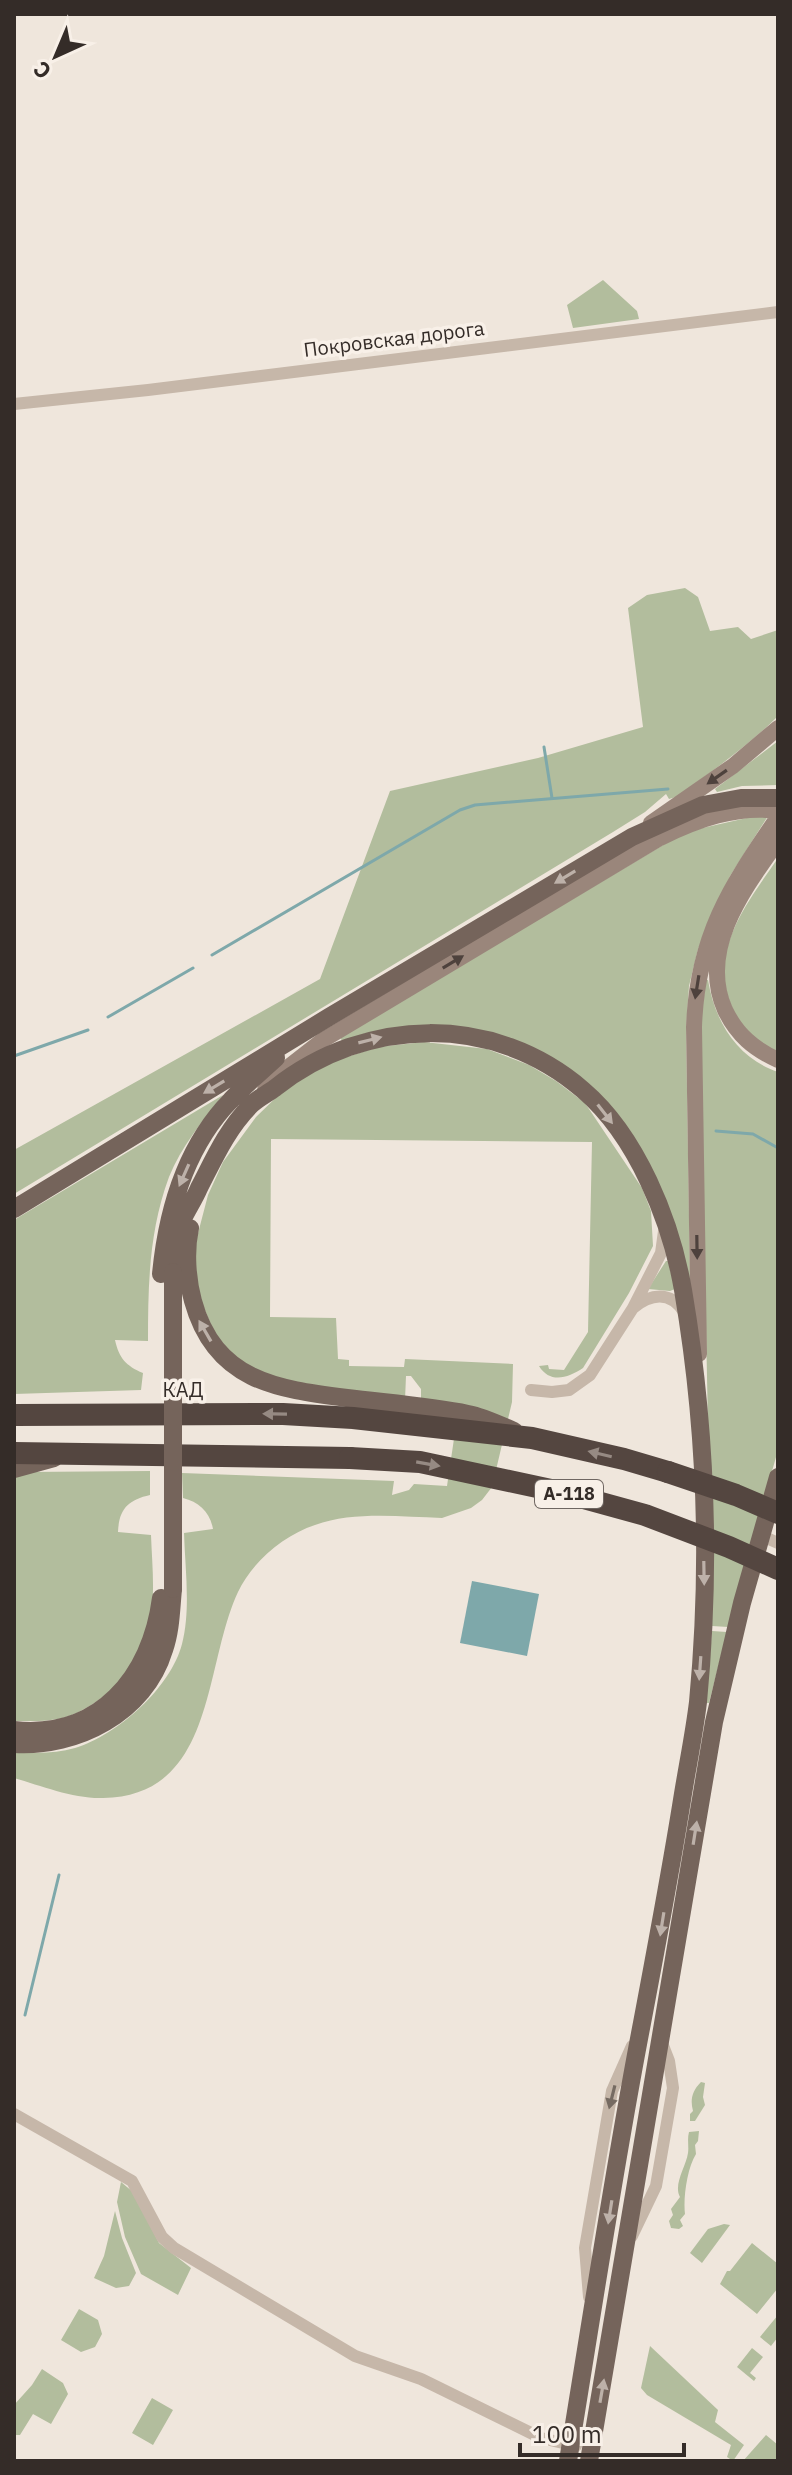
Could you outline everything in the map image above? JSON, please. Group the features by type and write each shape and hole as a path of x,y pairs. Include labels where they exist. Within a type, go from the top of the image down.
{"highway":[{"name":"КАД","path":"14,1415 283,1414 353,1418 532,1438"},
{"name":"А-118","path":"532,1438 668,1472 778,1513"},
{"name":"А-118","path":"14,1453 350,1458 420,1462 565,1493 645,1515 778,1569"}],"main road":[{"path":"14,1209 632,837 733,766 778,728"},
{"path":"632,837 703,805 741,798 778,798"},
{"path":"167,1273 181,1223 220,1145 253,1102 282,1072 323,1040 660,838 687,825 732,812 778,811"},
{"path":"778,817 752,867 724,935 717,956 716,979 721,1000 735,1028 755,1048 778,1060"},
{"path":"696,1383 699,1345 695,1003 700,967 712,927 725,899 778,841"},
{"path":"14,1744 65,1739 109,1721 150,1681 164,1651 170,1625 167,1588 167,1273 164,1237 176,1192 200,1139 229,1102 276,1059 312,1036 329,1017"},
{"path":"253,1102 307,1064 353,1044 392,1035 433,1033 469,1036 497,1043 544,1063 588,1093 633,1153 658,1197 682,1286 696,1383 702,1457 705,1592 697,1709 570,2453"},
{"path":"198,1191 188,1236 188,1284 197,1316 222,1355 242,1371 275,1387 471,1414 532,1438"},
{"path":"14,1469 71,1453"},
{"path":"590,2455 714,1722 742,1603 770,1540 778,1477"},
{"path":"14,1730 28,1732 73,1723 98,1711 119,1695 137,1673 150,1647 167,1588"}],"street":[{"name":"Покровская дорога","path":"14,404 778,312"},
{"path":"531,1390 569,1390 590,1375 633,1308 661,1253 664,1220"},
{"path":"633,1308 658,1295 677,1302 686,1318"},
{"path":"14,2114 132,2181 167,2243 232,2283 364,2360 421,2379 570,2453 590,2455"}],"green space":[{"path":"603,280 637,311 639,319 573,328 567,305"},
{"path":"685,588 698,597 710,631 738,627 751,639 778,630 778,716 766,727 676,797 669,799 666,794 613,832 14,1194 14,1150 320,979 390,791 538,758 643,727 628,608 647,595"},
{"path":"778,741 778,785 742,786 717,792 715,789"},
{"path":"768,816 730,876 698,949 689,986 686,1028 690,1278 687,1277 663,1193 555,1062 394,1028 342,1041 340,1037 685,832"},
{"path":"778,858 778,1053 754,1039 739,1022 725,985 724,965 728,946 744,909"},
{"path":"706,980 722,1024 730,1036 751,1058 778,1072 778,1450 728,1627 712,1626 700,1027"},
{"path":"424,1042 487,1049 529,1065 585,1103 642,1188 651,1211 653,1246 629,1293 583,1368 560,1378 543,1372 539,1366 548,1365 549,1369 564,1370 588,1332 592,1142 271,1139 270,1317 336,1318 338,1359 349,1360 349,1366 404,1367 405,1359 513,1364 512,1402 492,1487 471,1508 442,1518 378,1516 330,1521 292,1535 270,1551 252,1570 238,1592 200,1722 186,1752 167,1776 140,1792 103,1798 69,1794 14,1778 14,1752 44,1753 91,1742 125,1721 167,1677 185,1631 187,1588 184,1533 213,1529 203,1509 183,1498 182,1473 394,1481 392,1495 409,1490 414,1484 447,1486 459,1405 421,1399 421,1389 411,1376 406,1376 405,1400 284,1383 238,1361 215,1334 196,1289 196,1241 208,1195 223,1162 256,1117 290,1084 331,1062 378,1047"},
{"path":"223,1095 180,1155 162,1197 151,1258 148,1341 115,1340 124,1361 143,1373 141,1390 14,1394 14,1220"},
{"path":"666,1261 675,1289 648,1289"},
{"path":"150,1471 150,1495 126,1507 120,1517 118,1532 151,1535 152,1604 149,1627 138,1656 120,1681 83,1710 56,1719 14,1721 14,1475 25,1472"},
{"path":"712,1631 727,1632 709,1703 706,1703"},
{"path":"701,2082 705,2083 705,2105 695,2121 690,2121 692,2096"},
{"path":"699,2131 696,2154 686,2184 685,2214 680,2220 683,2226 671,2228 671,2209 680,2197 678,2187 688,2153 689,2132"},
{"path":"121,2182 133,2192 159,2243 191,2268 178,2295 141,2274 125,2237 117,2202"},
{"path":"115,2211 136,2273 129,2286 116,2288 94,2278 104,2256"},
{"path":"730,2225 702,2263 690,2253 708,2229"},
{"path":"752,2243 778,2264 778,2288 757,2314 720,2284 727,2271"},
{"path":"79,2309 98,2320 102,2334 95,2347 81,2352 61,2340"},
{"path":"778,2315 778,2337 771,2346 760,2337"},
{"path":"650,2346 718,2410 715,2422 744,2445 733,2461 727,2457 731,2445 647,2395 641,2388"},
{"path":"752,2348 763,2357 750,2373 756,2378 754,2381 737,2367"},
{"path":"42,2369 63,2383 68,2394 51,2424 33,2414 20,2435 14,2435 14,2405"},
{"path":"152,2398 173,2410 153,2445 132,2433"},
{"path":"766,2435 778,2445 778,2461 743,2461"}],"water":[{"path":"472,1581 539,1594 527,1656 460,1643"}],"waterway":[{"path":"544,747 552,798"},
{"path":"212,955 460,810 475,805 668,789"},
{"path":"108,1017 193,968"},
{"path":"14,1056 88,1030"},
{"path":"716,1131 753,1134 778,1148"},
{"path":"25,2015 59,1875"}]}
